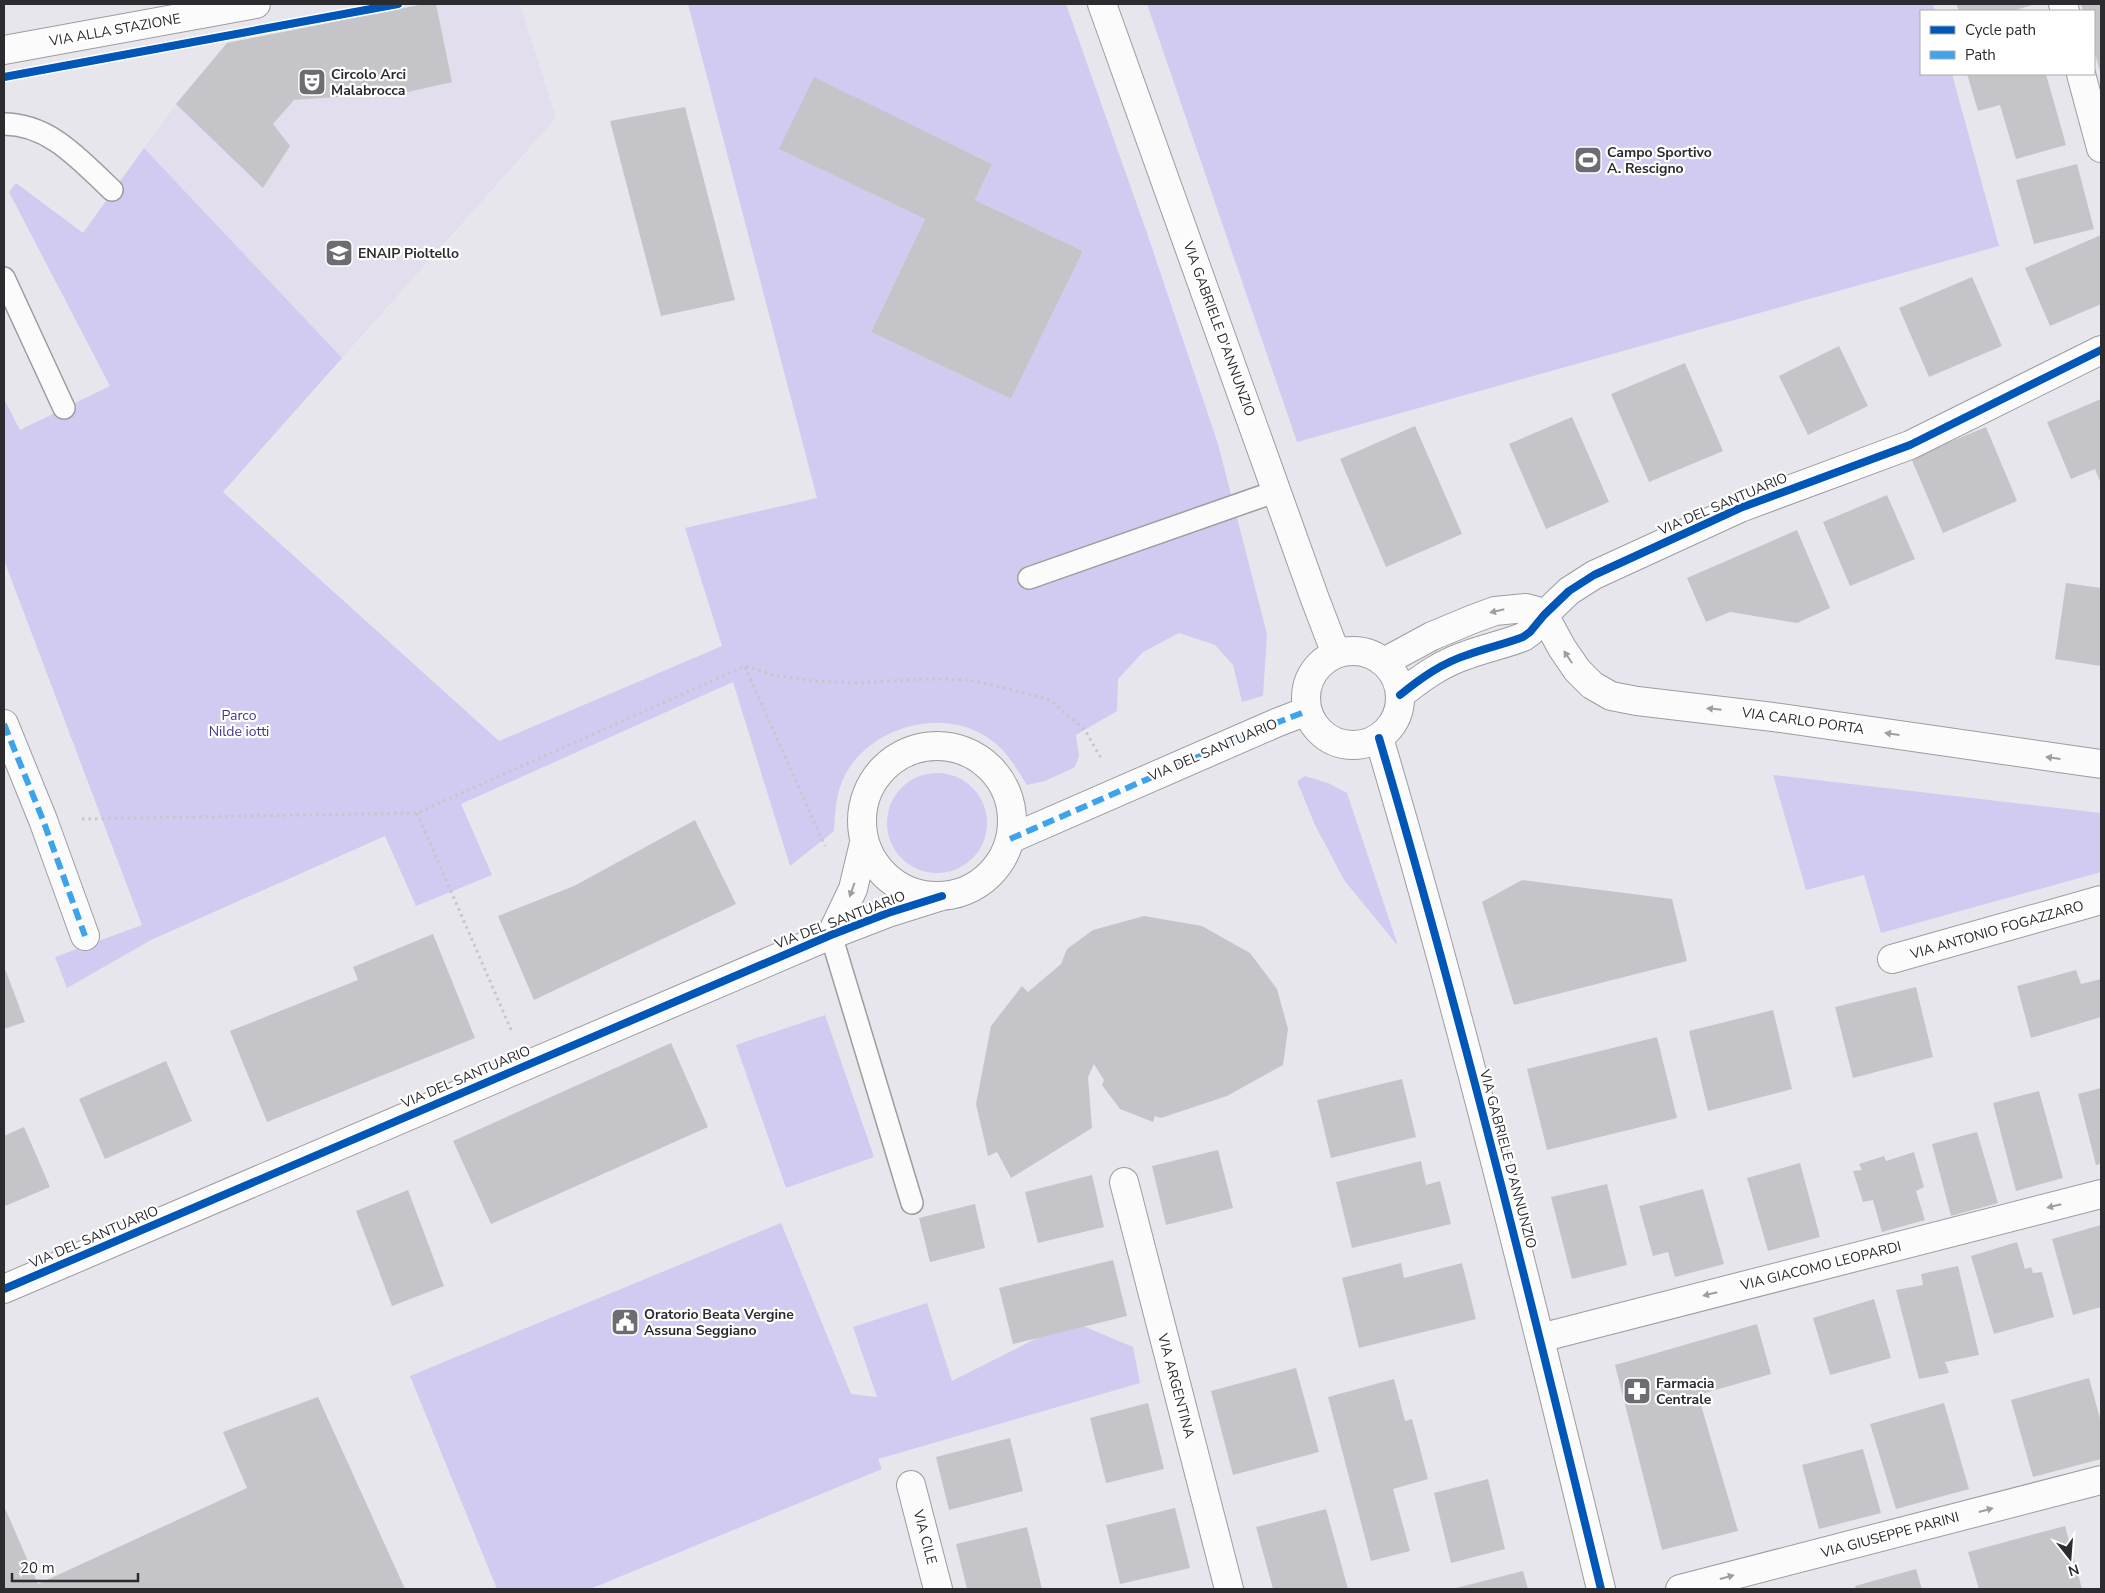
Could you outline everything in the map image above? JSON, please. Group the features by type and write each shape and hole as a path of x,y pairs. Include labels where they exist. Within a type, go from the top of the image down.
{"street":[{"name":"VIA ALLA STAZIONE","path":"4,50 256,4"},
{"name":"VIA GABRIELE D'ANNUNZIO","path":"1102,4 1336,654"},
{"path":"2081,75 2101,148"},
{"name":"VIA DEL SANTUARIO","path":"1400,695 1440,666 1466,655 1524,637 1569,590 1594,575 1740,508 1910,446 2101,350"},
{"path":"1384,662 1432,636 1495,611 1526,608 1537,610 1544,615"},
{"name":"VIA CARLO PORTA","path":"1544,615 1562,648 1577,670 1592,685 1611,696 2101,764"},
{"path":"1349,650 1361,651 1384,662 1395,677 1400,695 1395,719 1379,738 1366,743 1351,746 1337,743 1324,736 1314,725 1307,712 1306,694 1310,677 1317,667 1336,654 1349,650"},
{"name":"VIA DEL SANTUARIO","path":"1010,839 1276,723 1307,712"},
{"path":"4,724 43,820 85,936"},
{"name":"VIA GABRIELE D'ANNUNZIO","path":"1379,738 1440,952 1540,1338 1601,1589"},
{"path":"939,745 957,748 973,754 988,765 1000,778 1008,794 1012,812 1010,839 1000,862 988,876 974,886 942,896 925,896 905,889 886,877 873,862 864,843 861,825 862,807 867,790 877,774 889,762 904,752 922,746 939,745"},
{"name":"VIA DEL SANTUARIO","path":"831,935 853,889 864,843"},
{"name":"VIA DEL SANTUARIO","path":"4,1289 831,935 888,913 942,896"},
{"name":"VIA ANTONIO FOGAZZARO","path":"1892,959 2101,900"},
{"name":"VIA ARGENTINA","path":"1124,1182 1229,1589"},
{"name":"VIA GIACOMO LEOPARDI","path":"1540,1338 2101,1194"},
{"name":"VIA GIUSEPPE PARINI","path":"1680,1589 2101,1480"},
{"name":"VIA CILE","path":"912,1485 938,1589"}],"lane":[{"path":"4,124 22,125 50,136 112,190"},
{"path":"4,278 64,408"},
{"path":"1029,578 1277,491"},
{"path":"831,935 912,1203"}],"path":[{"path":"43,820 417,812 745,666 773,675 815,681 858,683 925,679 968,680 1050,700 1085,730 1119,791"},
{"path":"745,666 828,852"},
{"path":"417,812 526,1064"}],"shaded area":[{"name":"ENAIP Pioltello","path":"424,4 520,4 556,118 342,358 144,148 176,104 227,43"}],"green space":[{"name":"Parco Nilde iotti","path":"688,4 1066,4 1148,236 1218,444 1267,634 1263,696 1242,702 1233,665 1215,645 1179,633 1143,652 1118,679 1117,711 1076,735 1079,756 1075,767 1045,781 1027,785 1012,762 994,742 976,731 956,724 934,723 892,732 873,743 857,757 845,775 838,795 834,831 790,866 733,682 461,804 492,875 416,906 385,836 151,940 67,988 55,957 142,925 4,560 4,399 20,430 110,386 9,192 16,183 83,233 144,148 342,358 223,492 499,741 722,646 685,528 817,498","holes":["814,78 992,164 975,200 1083,251 1011,399 871,332 925,219 780,149"]},
{"name":"Campo Sportivo A. Rescigno","path":"1147,4 1933,4 1935,10 1920,10 1920,75 1952,75 1999,246 1297,442"},
{"path":"927,773 947,773 956,776 973,787 984,804 987,813 987,833 984,842 973,859 956,870 947,873 927,873 909,865 895,851 887,833 887,813 895,795 909,781"},
{"path":"1773,775 2101,813 2101,872 1881,933 1864,875 1806,890"},
{"path":"1305,776 1328,783 1347,793 1398,946 1344,880 1315,825 1297,781"},
{"path":"825,1015 874,1157 786,1188 736,1045"},
{"path":"781,1223 851,1394 877,1397 853,1327 927,1303 952,1381 1071,1321 1133,1347 1140,1383 878,1459 882,1469 590,1589 497,1589 410,1376"}],"building":[{"path":"424,4 436,4 452,82 408,92 294,100 273,124 290,146 263,188 176,104 227,43"},
{"path":"1956,4 2036,4 2015,10 1959,10"},
{"path":"2081,4 2101,4 2101,75 2095,54 2095,10 2083,10"},
{"path":"1967,75 2046,75 2066,145 2016,159 2000,105 1978,111"},
{"path":"814,77 992,164 975,200 1083,251 1011,399 871,332 925,219 779,149"},
{"path":"685,107 735,300 661,316 610,121"},
{"path":"2077,164 2094,229 2034,244 2016,180"},
{"path":"2101,235 2101,304 2050,326 2025,268"},
{"path":"1972,277 2002,346 1929,377 1899,308"},
{"path":"1839,346 1868,406 1808,435 1779,376"},
{"path":"1685,363 1723,451 1649,482 1611,394"},
{"path":"2101,399 2101,484 2095,469 2071,479 2047,422"},
{"path":"1572,417 1609,502 1546,529 1509,444"},
{"path":"1415,426 1462,534 1386,567 1340,459"},
{"path":"1986,427 2017,501 1943,533 1911,458"},
{"path":"1887,495 1915,559 1850,586 1823,522"},
{"path":"1797,530 1830,608 1797,623 1730,612 1706,622 1687,578"},
{"path":"2066,583 2101,588 2101,666 2055,659"},
{"path":"695,820 736,904 534,1000 498,916 574,886"},
{"path":"1522,880 1672,899 1687,961 1514,1005 1482,902"},
{"path":"1144,916 1202,926 1250,953 1277,989 1288,1029 1283,1065 1227,1096 1161,1118 1155,1116 1153,1122 1120,1109 1102,1085 1104,1080 1094,1064 1088,1077 1092,1128 1011,1178 997,1152 988,1156 976,1104 991,1026 1022,986 1028,992 1061,964 1067,949 1093,930"},
{"path":"433,934 475,1038 267,1122 230,1031 358,980 353,967"},
{"path":"4,966 25,1022 4,1029"},
{"path":"2076,970 2081,984 2101,979 2101,1017 2031,1038 2017,986"},
{"path":"1916,987 1933,1057 1853,1078 1835,1007"},
{"path":"1773,1010 1792,1089 1708,1111 1689,1031"},
{"path":"1657,1037 1677,1118 1547,1150 1527,1069"},
{"path":"671,1043 708,1127 491,1224 453,1141"},
{"path":"166,1061 192,1121 105,1159 79,1099"},
{"path":"1402,1079 1416,1137 1331,1158 1317,1100"},
{"path":"2101,1088 2101,1164 2096,1165 2078,1094"},
{"path":"2039,1091 2063,1178 2016,1191 1993,1103"},
{"path":"24,1127 50,1187 5,1206 4,1136"},
{"path":"1977,1132 1998,1203 1951,1216 1932,1144"},
{"path":"1218,1150 1233,1208 1166,1225 1152,1166"},
{"path":"1914,1152 1924,1187 1916,1191 1925,1220 1882,1232 1873,1200 1863,1202 1853,1171 1862,1170 1859,1164 1884,1156 1886,1161"},
{"path":"1421,1161 1426,1185 1440,1181 1451,1224 1352,1248 1336,1182"},
{"path":"1800,1163 1820,1237 1768,1251 1747,1178"},
{"path":"1092,1175 1104,1227 1038,1243 1025,1192"},
{"path":"1607,1184 1627,1265 1572,1279 1551,1197"},
{"path":"1703,1189 1724,1264 1675,1277 1668,1252 1653,1256 1639,1206"},
{"path":"408,1190 444,1286 392,1306 356,1211"},
{"path":"975,1204 985,1248 930,1262 919,1218"},
{"path":"2101,1225 2101,1307 2073,1315 2052,1239"},
{"path":"2017,1242 2025,1269 2031,1267 2033,1273 2042,1272 2054,1317 1994,1334 1971,1256"},
{"path":"1113,1260 1127,1316 1013,1344 999,1288"},
{"path":"1401,1263 1404,1278 1462,1263 1476,1319 1359,1348 1342,1278"},
{"path":"1958,1266 1979,1355 1945,1362 1949,1373 1919,1379 1896,1290 1923,1285 1921,1274"},
{"path":"1874,1299 1891,1358 1830,1375 1813,1318"},
{"path":"1757,1324 1771,1374 1698,1395 1738,1531 1662,1550 1615,1365"},
{"path":"1296,1368 1319,1452 1233,1475 1211,1391"},
{"path":"2089,1378 2101,1422 2101,1459 2033,1477 2011,1400"},
{"path":"1394,1379 1405,1421 1412,1419 1428,1479 1393,1489 1410,1551 1371,1561 1328,1397"},
{"path":"318,1397 405,1589 4,1589 4,1506 38,1584 247,1488 223,1432"},
{"path":"1148,1403 1164,1469 1106,1483 1090,1418"},
{"path":"1944,1403 1969,1489 1896,1509 1870,1424"},
{"path":"1010,1438 1023,1491 949,1510 936,1457"},
{"path":"1863,1449 1881,1513 1819,1529 1802,1465"},
{"path":"1488,1479 1505,1549 1451,1563 1434,1493"},
{"path":"1175,1508 1190,1568 1120,1584 1106,1525"},
{"path":"1326,1509 1348,1589 1273,1589 1256,1527"},
{"path":"2065,1526 2082,1589 1979,1589 1968,1552"},
{"path":"1027,1527 1042,1589 967,1589 956,1544"},
{"path":"1916,1569 1922,1589 1856,1589 1855,1586"},
{"path":"1523,1571 1528,1589 1452,1589"}],"marked path":[{"path":"1010,839 1307,711"},
{"path":"4,724 43,820 85,936"}],"cycle path":[{"path":"4,77 398,4"},
{"path":"1400,695 1424,677 1449,662 1523,637 1569,591 1594,575 1740,508 1910,445 2101,350"},
{"path":"1379,738 1468,1056 1601,1589"},
{"path":"4,1289 831,935 888,913 942,896"}],"place":[{"name":"Circolo Arci Malabrocca","path":"312,82"},
{"name":"Campo Sportivo A. Rescigno","path":"1588,160"},
{"name":"ENAIP Pioltello","path":"339,253"},
{"name":"Oratorio Beata Vergine Assuna Seggiano","path":"625,1322"},
{"name":"Farmacia Centrale","path":"1637,1391"}]}
